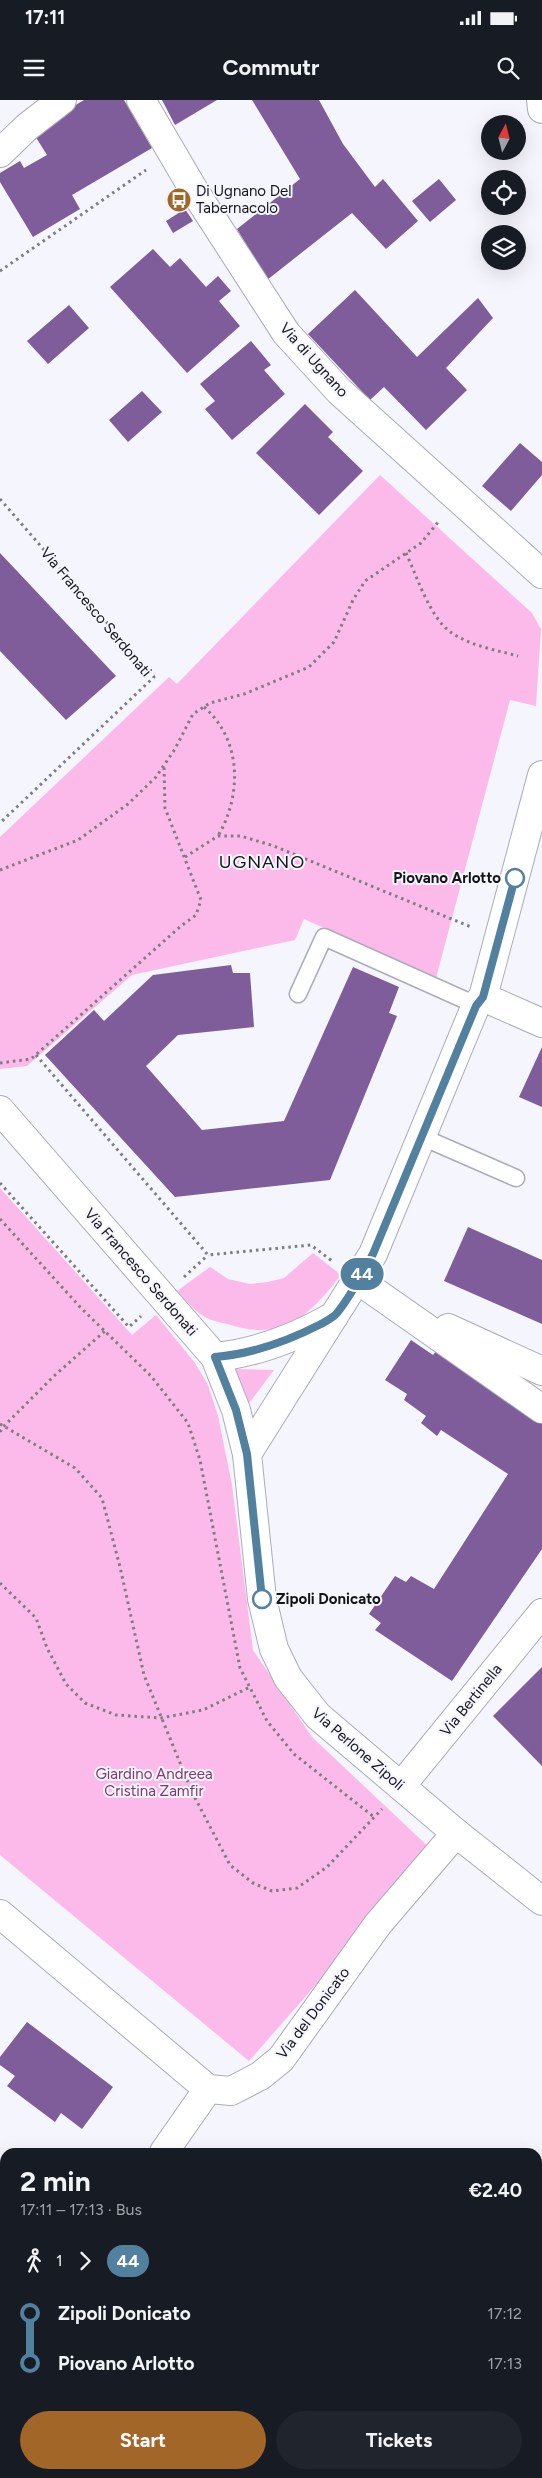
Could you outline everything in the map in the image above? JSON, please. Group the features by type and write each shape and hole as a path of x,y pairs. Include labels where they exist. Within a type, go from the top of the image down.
{"street":[{"path":"0,153 27,127 62,100"},
{"name":"Via di Ugnano","path":"141,100 195,192 286,333 339,391 542,574"},
{"path":"541,100 542,109"},
{"path":"247,1454 373,1254 480,1001 500,937 542,775"},
{"path":"480,1001 542,1024"},
{"name":"Via Francesco Serdonati","path":"0,1110 215,1357 236,1410 247,1454"},
{"path":"358,1280 542,1409"},
{"path":"386,1299 542,1371"},
{"path":"215,1357 231,1356 271,1345 294,1337 336,1315"},
{"name":"Via Perlone Zipoli","path":"247,1454 266,1624 278,1660 288,1678 313,1711 392,1796 456,1833 542,1901"},
{"name":"Via Bertinella","path":"392,1796 542,1613"},
{"name":"Via del Donicato","path":"208,2089 231,2091 260,2076 282,2059 378,1924 456,1833"},
{"path":"0,1914 208,2089 167,2148"}],"lane":[{"path":"298,994 324,937 480,1001"},
{"path":"422,1137 516,1178"}],"path":[{"path":"0,271 154,165"},
{"name":"Via Francesco Serdonati","path":"0,500 154,677 0,823"},
{"path":"0,870 78,840 128,804 156,777 176,749 193,714 210,702 244,694 309,667 334,642 353,600 365,581 421,543 442,516"},
{"path":"406,553 432,610 450,633 471,643 518,656"},
{"path":"185,857 218,836 227,820 235,790 236,773 226,736 216,717 204,707"},
{"path":"0,1063 31,1060 181,926 196,915 201,900 165,808 164,765"},
{"path":"218,836 241,836 274,846 444,917 500,937"},
{"path":"36,1055 208,1255 311,1245 333,1262"},
{"path":"0,1219 80,1308 151,1376 188,1423 200,1460 240,1668 267,1721 294,1754 374,1817"},
{"path":"0,1432 2,1425 54,1376 105,1332"},
{"path":"2,1425 75,1468 102,1498 144,1674 192,1792 230,1865 254,1883 272,1891 297,1888 327,1868 392,1796"},
{"path":"0,1583 36,1618 47,1648 66,1684 85,1703 116,1715 162,1718 203,1710 250,1687"}],"green space":[{"path":"380,475 532,613 541,629 536,706 510,700 436,978 304,919 295,940 132,975 27,1066 0,1069 0,837 169,677 177,684"},
{"name":"Giardino Andreea Cristina Zamfir","path":"0,1188 132,1335 156,1315 195,1363 208,1385 218,1416 232,1485 253,1650 312,1737 433,1851 249,2061 0,1855"},
{"path":"313,1253 341,1275 305,1314 293,1322 279,1327 264,1330 247,1329 210,1320 190,1305 177,1291 210,1267 228,1279 250,1284 284,1278"},
{"path":"235,1369 274,1370 247,1406"}],"building":[{"path":"84,100 124,100 152,148 72,195 80,209 33,237 0,182 0,173 20,161 24,168 47,155 32,131"},
{"path":"162,100 217,100 175,125"},
{"path":"252,100 319,100 343,144 375,187 383,179 418,221 386,249 352,213 267,280 237,229 300,179"},
{"path":"439,179 456,200 430,222 412,201"},
{"path":"185,209 193,221 173,233 166,221"},
{"path":"153,249 170,267 180,258 206,287 218,276 231,291 219,301 240,326 187,373 110,287"},
{"path":"355,290 417,357 478,298 493,318 446,368 467,390 426,430 384,387 370,400 308,334"},
{"path":"69,305 89,328 48,364 27,341"},
{"path":"251,341 271,365 264,370 285,394 232,440 205,409 215,401 200,384"},
{"path":"142,391 162,412 128,442 109,420"},
{"path":"305,404 333,432 328,437 363,471 319,515 256,453"},
{"path":"520,443 542,462 542,475 511,511 482,486"},
{"path":"0,553 116,676 66,720 0,651"},
{"path":"231,965 233,973 250,973 254,1027 178,1035 146,1066 202,1130 284,1121 353,967 399,987 389,1013 397,1016 330,1180 175,1197 45,1055 94,1010 104,1021 153,975"},
{"path":"542,1047 542,1107 519,1097"},
{"path":"468,1227 542,1260 542,1324 444,1281"},
{"path":"411,1340 433,1355 439,1347 542,1418 542,1549 452,1681 375,1630 381,1623 369,1614 395,1576 406,1582 411,1576 434,1589 508,1474 441,1430 437,1436 421,1423 426,1416 404,1400 407,1394 385,1380"},
{"path":"542,1667 542,1766 493,1716"},
{"path":"27,2022 113,2087 82,2129 61,2113 55,2122 7,2086 15,2076 0,2065 0,2057"}],"bus line":[{"name":"44","path":"262,1599 247,1454 236,1410 215,1357 231,1356 271,1345 315,1327 336,1315 358,1280 373,1254 476,1006 483,997 515,878"}],"place":[{"name":"Di Ugnano Del Tabernacolo","path":"179,200"},
{"name":"Piovano Arlotto","path":"515,878"},
{"name":"Zipoli Donicato","path":"262,1599"}],"district":[{"name":"UGNANO","path":"262,862"}]}
